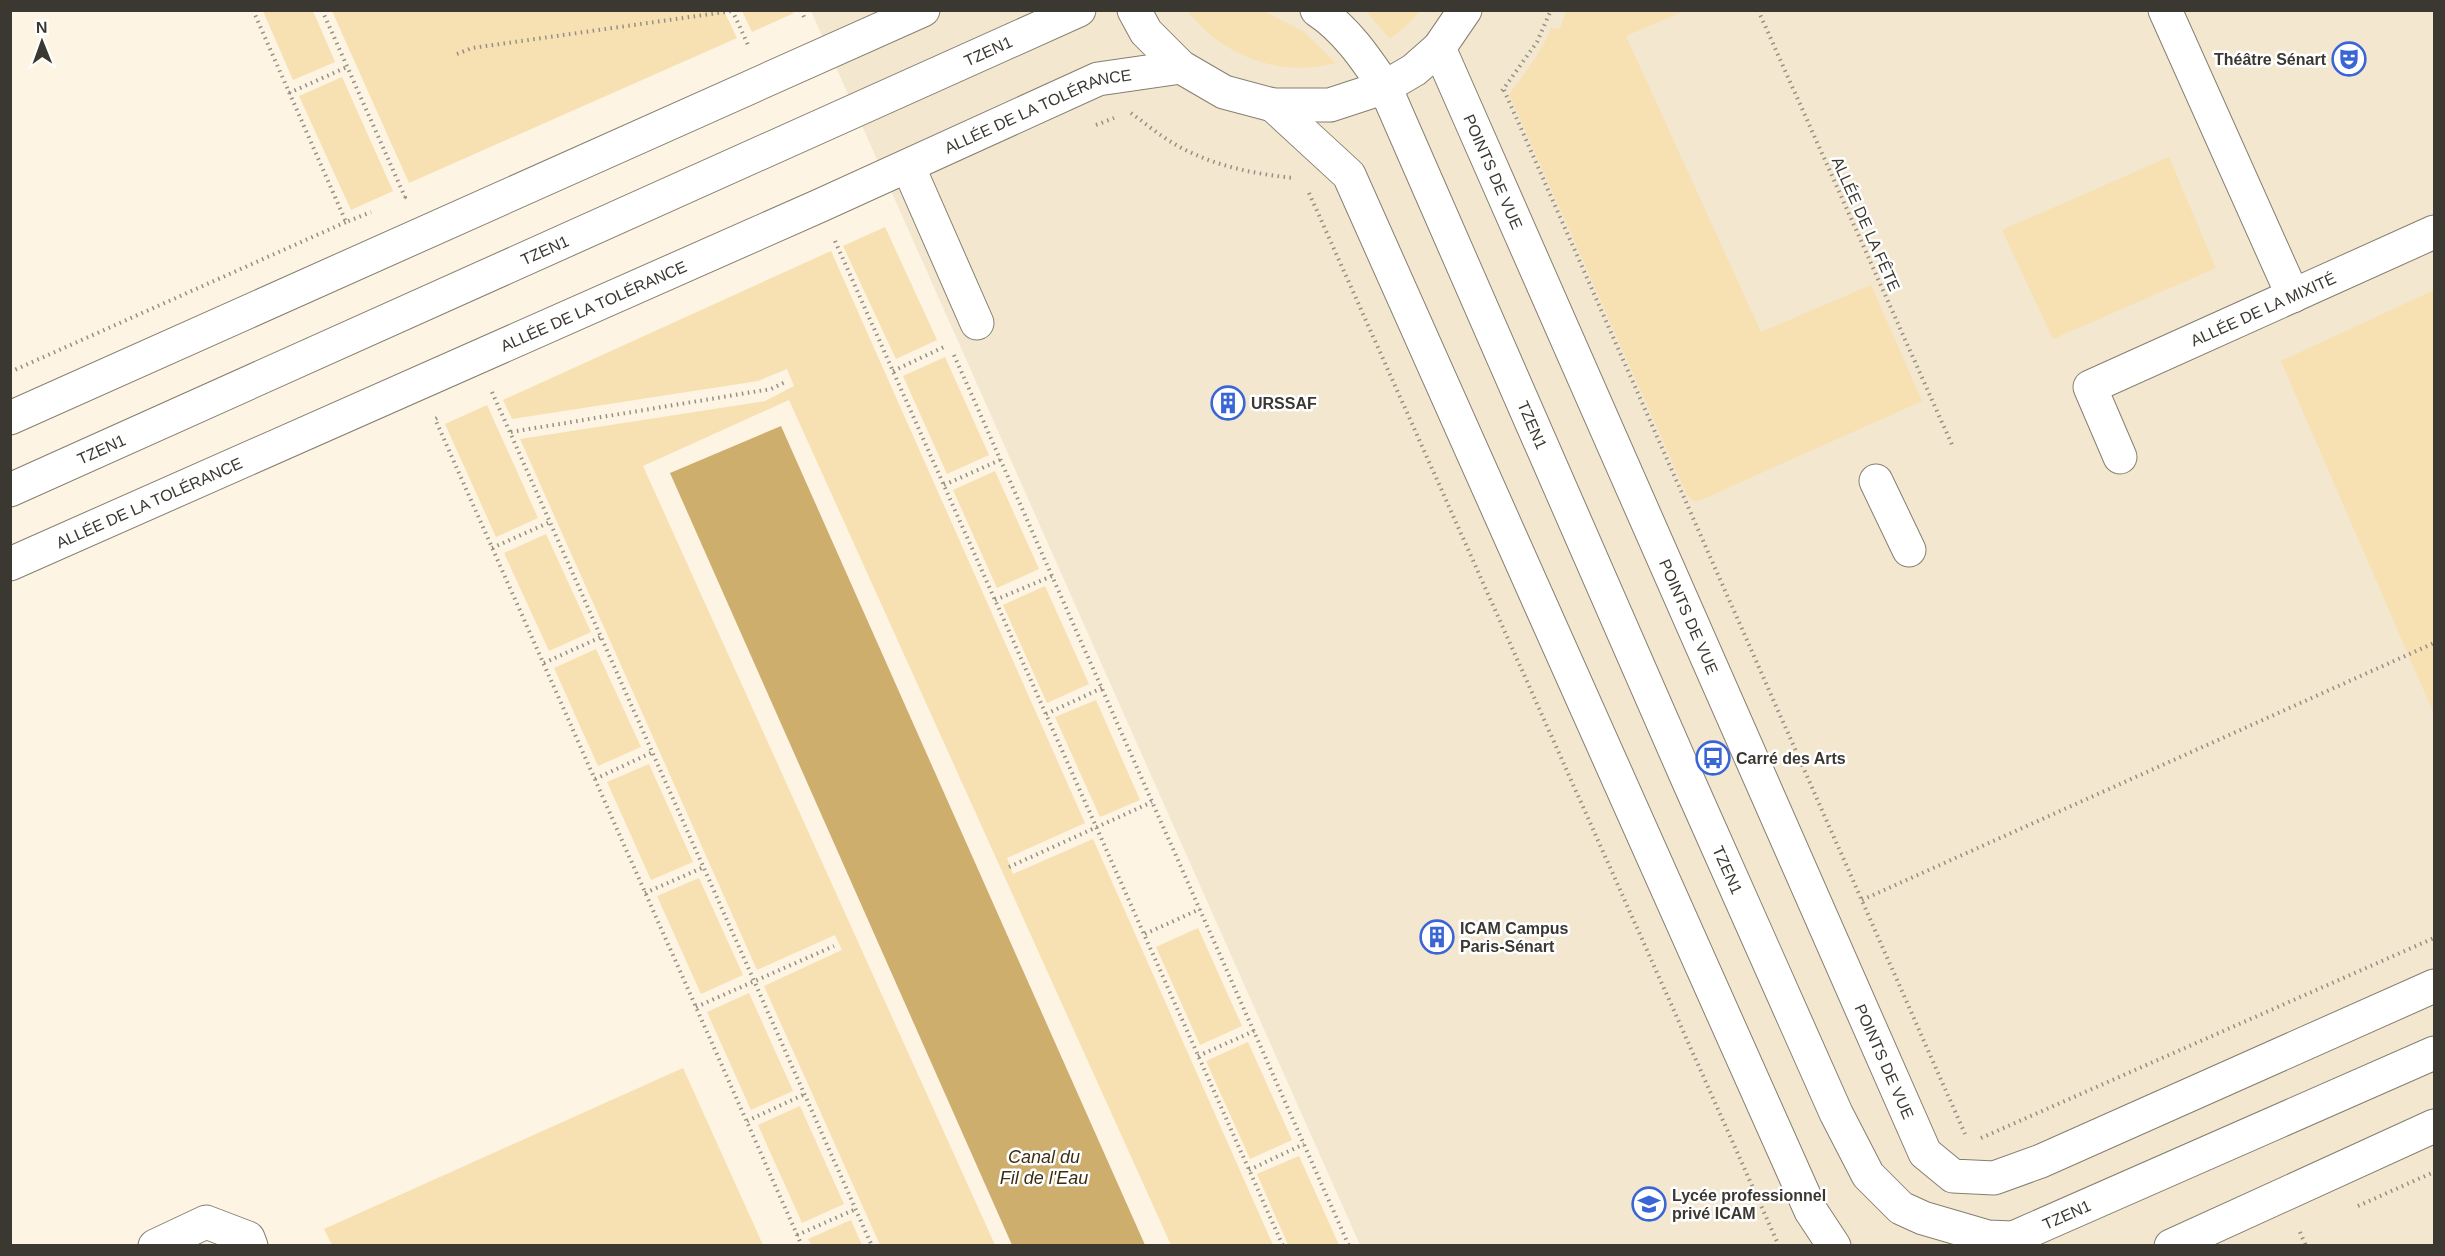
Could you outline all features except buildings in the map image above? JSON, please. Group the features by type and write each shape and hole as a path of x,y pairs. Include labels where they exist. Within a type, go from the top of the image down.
{"street":[{"path":"10,418 923,10"},
{"name":"TZEN1","path":"10,490 1079,10"},
{"path":"1134,10 1146,32 1181,67 1224,92 1273,105 1330,105 1385,87 1414,70 1439,48 1465,10"},
{"name":"TZEN1","path":"1317,10 1329,18 1362,54 1385,87 1836,1113 1868,1175 1901,1208 1967,1238 2013,1238 2434,1053"},
{"path":"2165,10 2292,296"},
{"name":"POINTS DE VUE","path":"1439,48 1925,1153 1953,1176"},
{"name":"ALLÉE DE LA TOLÉRANCE","path":"10,564 819,206 1098,79 1181,67"},
{"path":"1273,105 1349,175 1811,1211 1834,1245"},
{"path":"908,166 977,323"},
{"name":"ALLÉE DE LA MIXITÉ","path":"2120,457 2090,387 2434,232"},
{"path":"1876,481 1909,550"},
{"path":"1967,1238 1953,1176 1994,1178 2041,1161 2434,986"},
{"path":"2171,1245 2434,1126"},
{"path":"154,1245 206,1222 248,1238 251,1245"}],"path":[{"path":"253,10 346,222"},
{"path":"322,10 422,234"},
{"path":"457,54 472,48 732,10 748,44"},
{"path":"801,10 804,17"},
{"name":"ALLÉE DE LA FÊTE","path":"1758,10 1953,447"},
{"path":"289,93 347,67"},
{"path":"1098,79 1129,111 1174,144 1221,165 1269,176 1303,179 1349,175"},
{"path":"1504,90 1969,1143"},
{"path":"1087,129 1129,111"},
{"path":"1308,189 1779,1245"},
{"path":"395,201 405,197"},
{"path":"819,206 1283,1245"},
{"path":"10,372 376,209"},
{"path":"824,244 844,235"},
{"path":"893,371 949,344 1349,1245"},
{"path":"477,357 872,1245"},
{"path":"511,432 771,389 785,382"},
{"path":"483,397 503,388"},
{"path":"445,415 435,419 802,1245"},
{"path":"944,485 1000,460"},
{"path":"492,548 550,522"},
{"path":"995,600 1052,576"},
{"path":"544,663 601,637"},
{"path":"1822,919 2434,643"},
{"path":"1046,714 1101,688"},
{"path":"595,778 653,752"},
{"path":"1009,867 1152,802"},
{"path":"645,893 704,867"},
{"path":"1144,934 1200,909"},
{"path":"1980,1138 2434,938"},
{"path":"696,1007 834,946"},
{"path":"1664,988 1704,972"},
{"path":"1198,1056 1254,1030"},
{"path":"747,1121 805,1094"},
{"path":"1249,1170 1304,1144"},
{"path":"797,1235 856,1209"},
{"path":"2300,1232 2306,1245"}],"shaded area":[{"path":"793,10 794,13 752,32 742,11"},
{"path":"263,11 313,11 335,62 293,80"},
{"path":"332,11 724,11 737,38 409,183"},
{"path":"811,11 2434,11 2434,1245 1360,1245"},
{"path":"1187,11 1264,11 1304,32 1336,63 1293,68 1254,60 1218,40"},
{"path":"1366,11 1420,11 1390,39"},
{"path":"1566,11 1684,11 1626,36 1761,332 1871,285 1922,401 1701,500 1694,501 1687,495 1509,94 1533,62 1551,28 1560,29"},
{"path":"342,77 393,191 351,210 299,96"},
{"path":"2169,157 2216,268 2053,339 2002,230"},
{"path":"885,227 937,340 896,359 843,246"},
{"path":"831,251 1085,823 1007,858 1013,874 1093,839 1273,1245 1171,1245 789,400 643,466 995,1245 880,1245 764,986 842,950 835,935 757,970 520,439 765,401 794,386 787,369 758,381 512,419 503,400"},
{"path":"2434,290 2434,714 2281,361"},
{"path":"945,357 989,455 947,474 903,376"},
{"path":"487,405 538,518 496,537 445,424"},
{"path":"995,471 1039,569 997,588 953,490"},
{"path":"546,534 591,632 549,651 504,553"},
{"path":"1045,586 1089,684 1047,703 1003,605"},
{"path":"596,649 641,747 598,766 554,668"},
{"path":"1096,700 1140,800 1100,817 1055,717"},
{"path":"649,764 693,862 651,880 607,782"},
{"path":"699,878 743,975 701,994 657,896"},
{"path":"1198,928 1242,1026 1200,1045 1156,947"},
{"path":"749,993 793,1091 751,1110 707,1012"},
{"path":"1248,1042 1292,1140 1250,1159 1206,1061"},
{"path":"683,1068 763,1245 332,1245 324,1229"},
{"path":"800,1106 844,1204 802,1223 758,1125"},
{"path":"1299,1156 1339,1245 1288,1245 1257,1174"},
{"path":"851,1220 862,1245 811,1245 808,1239"}],"water":[{"name":"Canal du Fil de l'Eau","path":"781,426 1145,1245 1012,1245 670,473"}],"place":[{"name":"Théâtre Sénart","path":"2349,59"},
{"name":"URSSAF","path":"1228,403"},
{"name":"Carré des Arts","path":"1713,758"},
{"name":"ICAM Campus Paris-Sénart","path":"1437,937"},
{"name":"Lycée professionnel privé ICAM","path":"1649,1204"}]}
